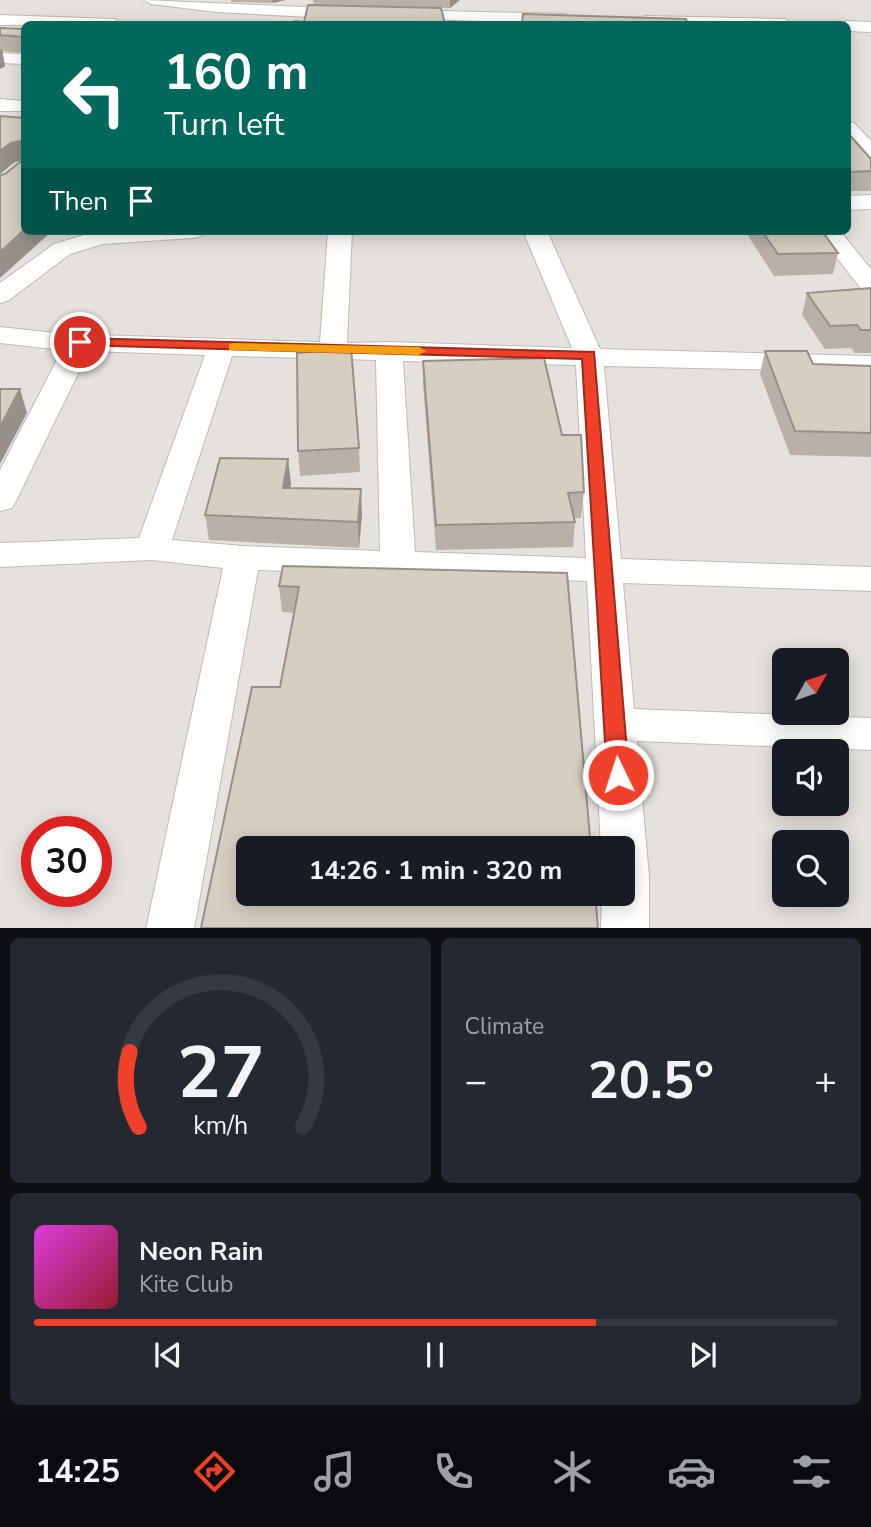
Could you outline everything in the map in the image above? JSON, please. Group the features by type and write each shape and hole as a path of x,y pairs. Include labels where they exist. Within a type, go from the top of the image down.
{"street":[{"path":"151,0 278,18 362,14"},
{"path":"278,18 293,0"},
{"path":"160,18 176,5"},
{"path":"388,15 481,21 578,19"},
{"path":"0,20 28,21"},
{"path":"851,26 871,27"},
{"path":"0,58 21,59"},
{"path":"0,105 21,106"},
{"path":"851,126 871,123"},
{"path":"851,130 871,153"},
{"path":"851,203 871,202"},
{"path":"0,295 62,249 101,237 132,235"},
{"path":"333,350 340,235"},
{"path":"537,235 589,355 626,877 625,928"},
{"path":"831,235 871,285"},
{"path":"0,335 80,342 221,347 871,364"},
{"path":"0,501 80,342"},
{"path":"152,549 221,347"},
{"path":"389,351 398,565"},
{"path":"0,555 152,549 243,558 398,565 871,579"},
{"path":"170,928 243,558"},
{"path":"614,724 871,734"}],"shaded area":[{"path":"0,0 871,0 871,928 0,928"}],"building":[{"path":"308,5 441,8 444,21 304,21"},
{"path":"523,14 687,21 522,21"},
{"path":"0,28 21,29 21,37 0,35"},
{"path":"0,116 21,118 21,141 11,143 0,151"},
{"path":"851,136 871,159 871,171 851,172"},
{"path":"21,161 21,233 0,252 0,175"},
{"path":"765,235 825,235 838,253 778,254"},
{"path":"871,288 871,330 861,330 857,325 830,326 807,293"},
{"path":"351,347 359,448 298,451 297,353"},
{"path":"765,351 807,351 813,364 871,366 871,433 795,431"},
{"path":"544,358 562,435 581,435 584,492 568,493 575,522 436,525 423,361"},
{"path":"0,389 20,389 0,427"},
{"path":"220,458 288,459 283,488 361,489 358,522 205,515"},
{"path":"283,566 567,573 590,836 236,836 236,906 596,906 598,928 201,928 252,687 280,687 299,587 279,586"}],"slow traffic":[{"path":"233,347 419,351"}],"route":[{"path":"80,342 300,350 589,355 618,775"}]}
